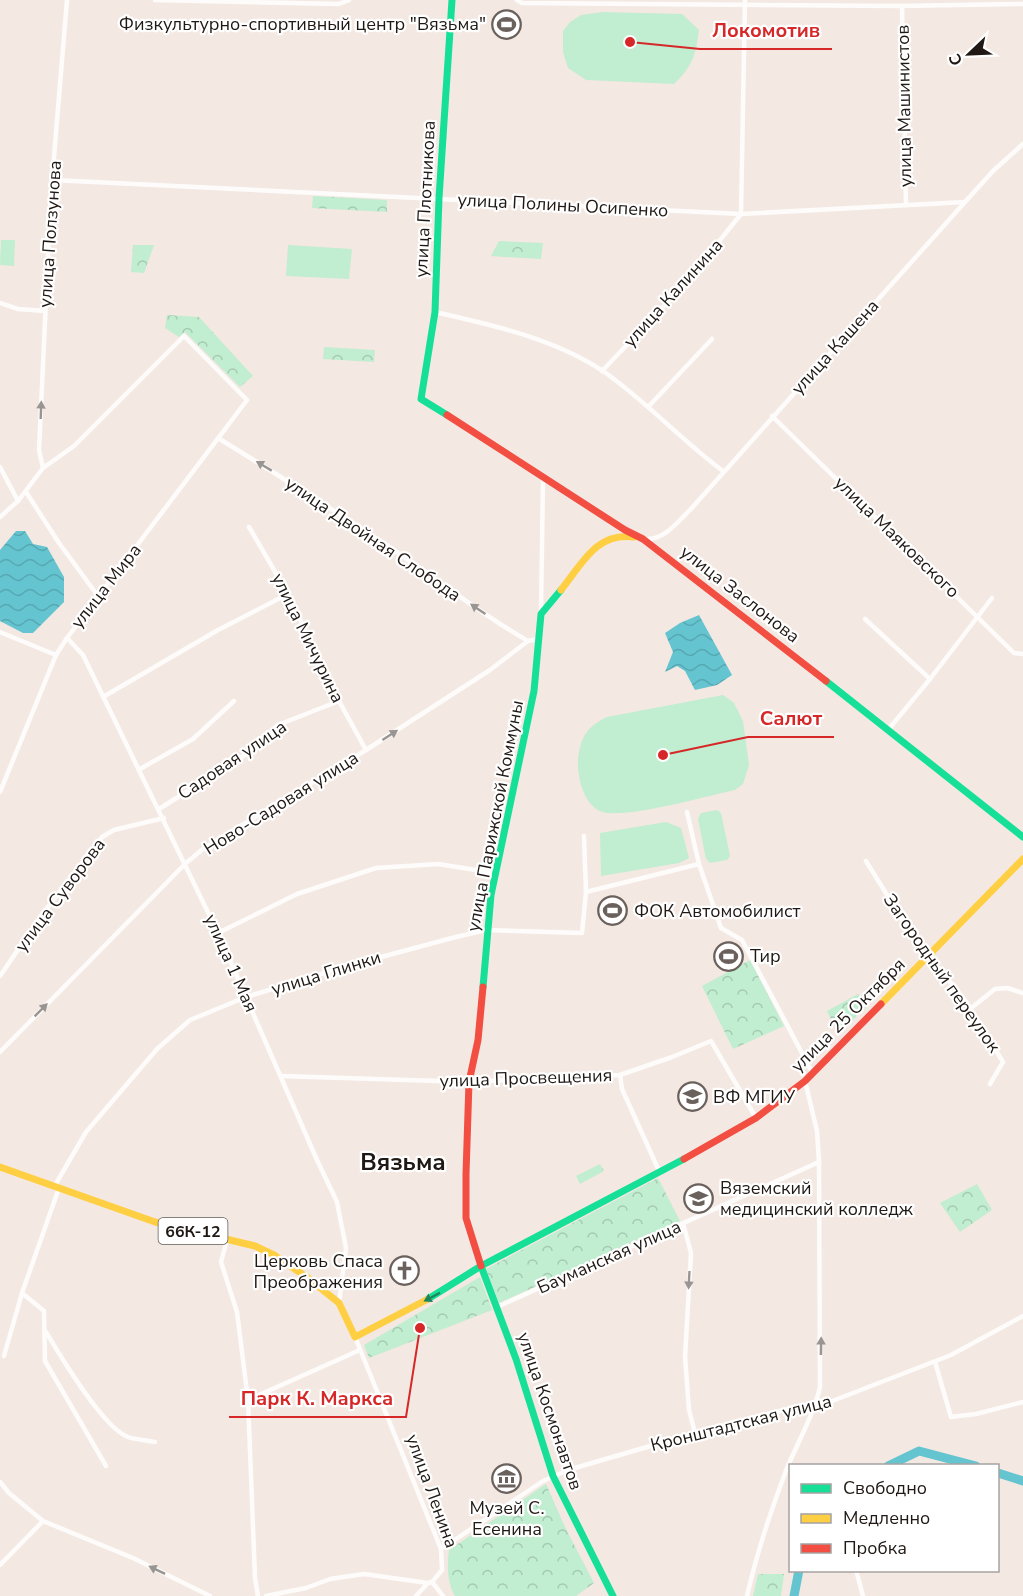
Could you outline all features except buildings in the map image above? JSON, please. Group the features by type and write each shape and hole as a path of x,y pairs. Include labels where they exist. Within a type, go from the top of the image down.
{"street":[{"name":"улица Ползунова","path":"43,468 39,450 45,311 67,0"},
{"path":"155,0 339,4 349,0"},
{"name":"улица Плотникова","path":"421,399 435,312 439,198 452,0"},
{"path":"517,0 522,3 745,2 902,6 1023,4"},
{"path":"741,214 745,2"},
{"name":"улица Машинистов","path":"902,6 906,205"},
{"name":"улица Кашена","path":"643,538 652,540 663,536 690,510 993,171 1023,144"},
{"name":"улица Полины Осипенко","path":"53,180 741,214 965,202"},
{"name":"улица Калинина","path":"602,371 684,285 741,214"},
{"path":"0,303 18,309 45,311"},
{"path":"435,312 502,327 562,349 602,371 649,406 723,471"},
{"name":"улица Мира","path":"0,792 56,655 247,400 184,336 74,446 43,468"},
{"path":"649,406 712,339"},
{"name":"улица Заслонова","path":"421,399 625,530 643,538 1023,837"},
{"name":"улица Маяковского","path":"772,416 1014,653 1023,654"},
{"name":"улица Двойная Слобода","path":"218,438 330,508 528,641"},
{"path":"0,467 18,501"},
{"path":"0,517 26,492 43,468"},
{"path":"541,614 543,477"},
{"path":"26,492 98,597"},
{"name":"улица Мичурина","path":"249,526 288,594 339,701 366,750"},
{"path":"541,614 606,538 617,535 643,538"},
{"path":"103,697 218,630 288,594"},
{"path":"888,730 992,598"},
{"name":"улица Парижской Коммуны","path":"481,1266 466,1218 469,1082 478,1040 486,930 495,873 534,691 541,614"},
{"path":"865,620 930,679"},
{"path":"0,632 56,655"},
{"name":"улица 1 Мая","path":"67,638 83,655 164,818 218,933 337,1202 346,1248 339,1303"},
{"name":"Ново-Садовая улица","path":"0,1052 204,848 366,750 490,670 528,641 538,639"},
{"path":"140,769 193,739 234,701"},
{"name":"Садовая улица","path":"159,809 245,755 278,725 339,701"},
{"path":"687,812 699,864 721,928 742,940 812,1072"},
{"name":"улица Суворова","path":"0,976 102,837 114,830 164,818"},
{"name":"улица Глинки","path":"4,1356 56,1187 86,1132 157,1049 190,1020 246,997 344,967 486,930 582,933 586,892 584,836"},
{"name":"Загородный переулок","path":"867,861 910,932 970,1009 1004,1062 990,1084"},
{"path":"218,933 297,894 376,868 438,864 495,873"},
{"path":"586,892 699,864"},
{"name":"улица 25 Октября","path":"355,1337 442,1292 481,1266 660,1173 756,1118 805,1080 1021,864"},
{"path":"970,1009 1000,987 1023,993"},
{"name":"улица Просвещения","path":"281,1076 469,1082 620,1076 711,1041 756,1118"},
{"path":"620,1076 622,1089 660,1173"},
{"path":"790,1464 810,1413 816,1404 820,1387 819,1162 817,1131 805,1080"},
{"name":"Бауманская улица","path":"497,1307 819,1162"},
{"name":"улица Ленина","path":"0,1167 155,1222 255,1246 274,1255 308,1278 339,1303 441,1549 442,1570 430,1583"},
{"path":"683,1223 691,1253 686,1361 689,1410 695,1433"},
{"path":"227,1240 221,1262 237,1312 248,1400 255,1578 258,1596"},
{"name":"улица Космонавтов","path":"481,1266 516,1359 553,1476 613,1596"},
{"path":"22,1293 44,1311 45,1361 106,1466"},
{"name":"Кронштадтская улица","path":"441,1549 553,1476 695,1433 803,1405 822,1405 935,1362 962,1350 1023,1316"},
{"path":"44,1330 70,1372 104,1418 126,1437 155,1442"},
{"path":"248,1400 360,1350"},
{"path":"935,1362 951,1417 976,1414 1023,1402"},
{"path":"747,1596 765,1530 789,1466"},
{"path":"0,1482 9,1493 43,1521 133,1558 210,1596"},
{"path":"0,1565 43,1521"},
{"path":"857,1572 863,1596"},
{"path":"266,1596 306,1588 330,1579 364,1574 430,1583 443,1596"},
{"path":"416,1596 430,1583"}],"green space":[{"path":"603,12 682,14 699,30 695,53 685,72 674,84 586,80 568,68 563,52 563,31 570,22 581,15"},
{"path":"313,196 387,200 387,212 312,208"},
{"path":"1,240 15,240 14,266 0,265"},
{"path":"499,241 543,243 541,259 491,256"},
{"path":"133,245 154,245 144,273 131,272"},
{"path":"288,245 352,249 349,279 286,276"},
{"path":"167,315 199,317 253,376 240,387 185,332 179,337 165,328"},
{"path":"324,347 375,350 374,362 323,359"},
{"path":"723,695 734,703 743,721 749,765 743,784 735,790 626,813 600,811 589,802 580,781 578,759 583,738 594,725 607,717"},
{"path":"717,810 721,813 730,856 727,860 710,863 706,859 698,819 701,813"},
{"path":"666,822 681,828 689,858 679,863 601,876 600,833"},
{"path":"750,960 784,1026 733,1049 702,986"},
{"path":"858,994 866,1008 838,1033 827,1011"},
{"path":"600,1164 604,1171 580,1184 576,1176"},
{"path":"658,1178 680,1221 499,1303 486,1269"},
{"path":"977,1184 992,1210 960,1232 940,1203"},
{"path":"480,1277 492,1310 369,1358 364,1345"},
{"path":"546,1484 594,1583 576,1596 455,1596 448,1574 449,1550"},
{"path":"758,1574 784,1574 781,1596 753,1596"}],"water":[{"path":"16,531 25,531 33,544 47,547 64,577 64,602 33,633 23,633 0,621 0,550"},
{"path":"699,615 732,675 717,685 695,690 685,671 677,666 665,672 673,652 665,633 680,623"}],"waterway":[{"name":"Вязьма","path":"892,1464 919,1451 968,1464"},
{"name":"Вязьма","path":"999,1473 1023,1481"},
{"name":"Вязьма","path":"794,1596 799,1572"}],"traffic: fast":[{"path":"447,415 421,399 435,312 439,198 452,0"},
{"path":"483,987 491,895 534,691 541,614 561,590"},
{"path":"826,681 1023,837"},
{"path":"428,1299 481,1266 684,1159"},
{"path":"481,1266 516,1359 553,1476 613,1596"}],"traffic: slow":[{"path":"561,590 583,560 600,545 621,537 634,537"},
{"path":"881,1004 1023,859"},
{"path":"0,1167 155,1222 255,1246 274,1255 339,1303 355,1337 428,1299"}],"traffic: jam":[{"path":"447,415 625,530 643,539 826,681"},
{"path":"481,1266 466,1218 466,1174 469,1082 478,1040 483,987"},
{"path":"684,1159 756,1118 805,1081 881,1004"}],"place":[{"name":"Физкультурно-спортивный центр \"Вязьма\"","path":"507,24"},
{"name":"Локомотив","path":"630,42"},
{"name":"Салют","path":"663,755"},
{"name":"ФОК Автомобилист","path":"613,911"},
{"name":"Тир","path":"729,956"},
{"name":"ВФ МГИУ","path":"692,1097"},
{"name":"Вяземский медицинский колледж","path":"699,1198"},
{"name":"Церковь Спаса Преображения","path":"404,1271"},
{"name":"Парк К. Маркса","path":"420,1328"},
{"name":"Музей С. Есенина","path":"507,1479"}],"district":[{"name":"Вязьма","path":"403,1162"}]}
